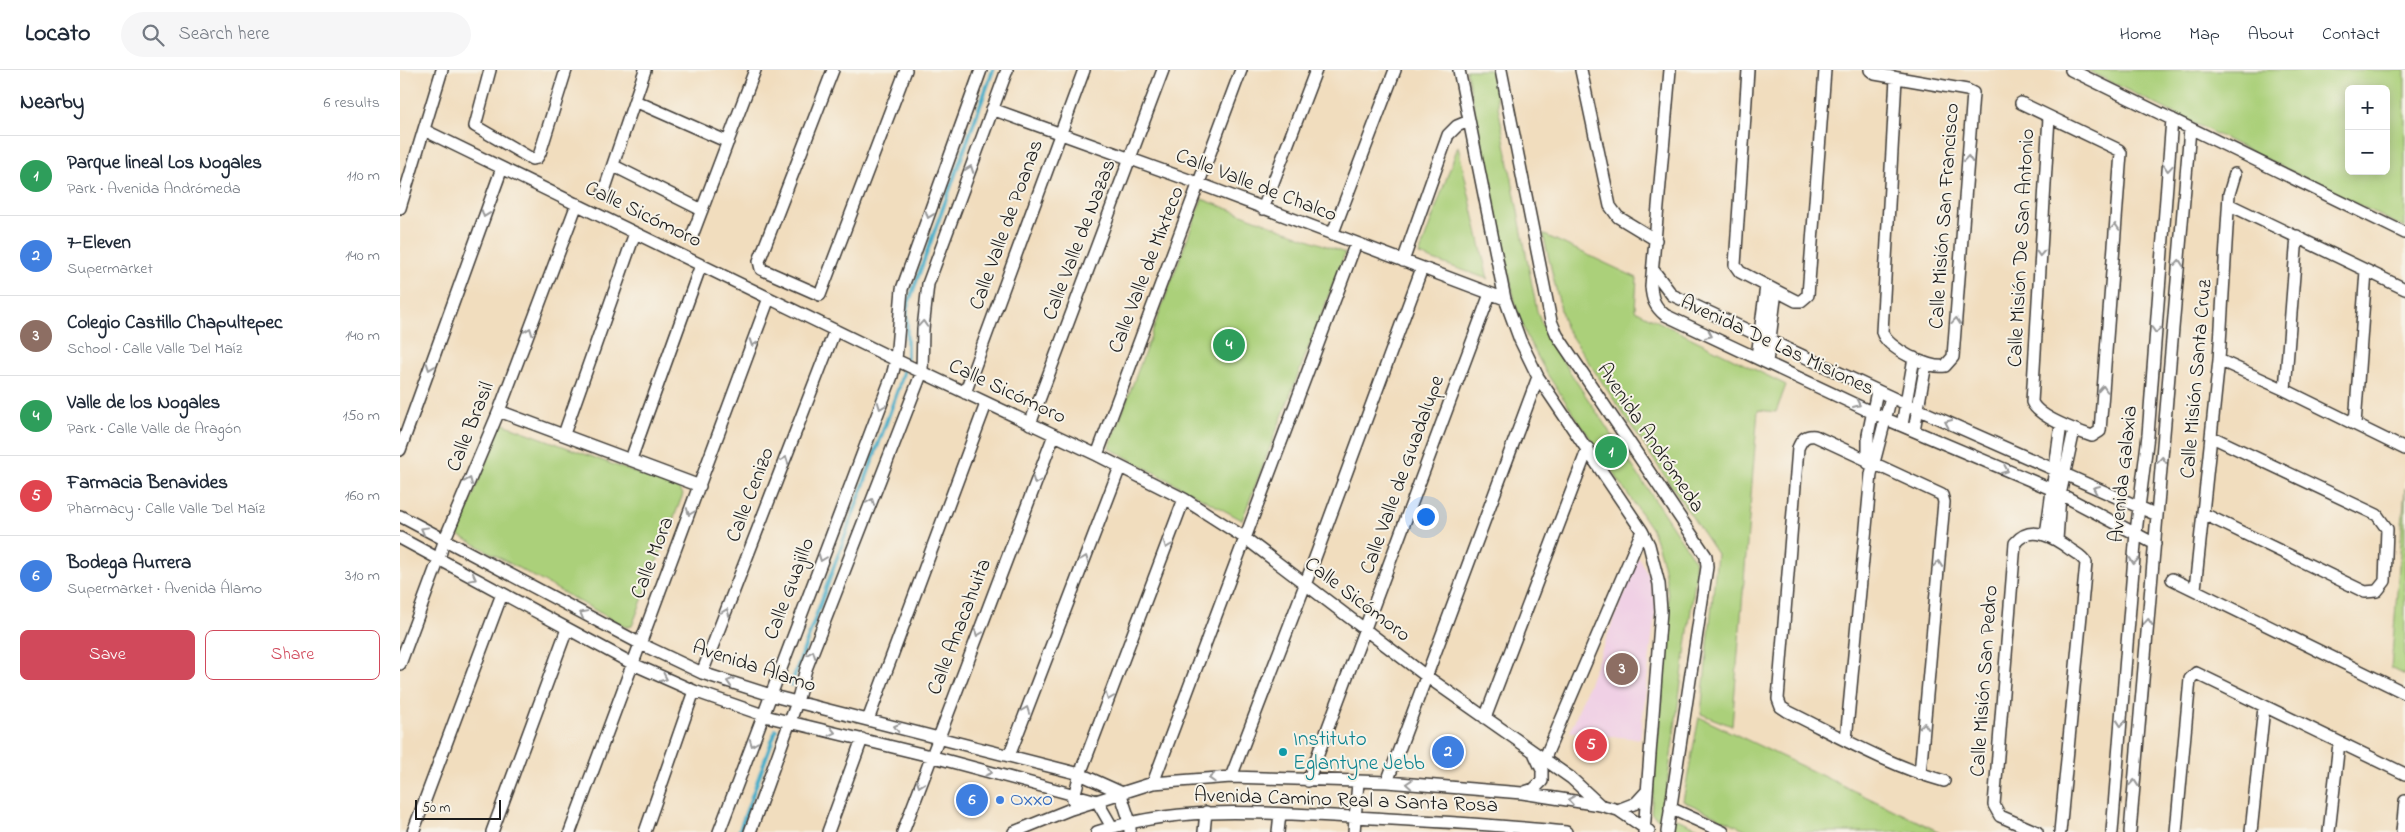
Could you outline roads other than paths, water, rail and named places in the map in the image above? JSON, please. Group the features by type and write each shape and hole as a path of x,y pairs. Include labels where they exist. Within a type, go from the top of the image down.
{"street":[{"path":"400,208 442,70"},
{"path":"490,70 475,126 532,160 537,158 540,153 566,70"},
{"path":"603,194 614,166 644,70"},
{"path":"833,70 759,261 761,269 818,294 821,294 906,70"},
{"name":"Calle Guajillo","path":"719,832 898,361 902,289 981,70"},
{"path":"918,371 928,284 1007,70"},
{"name":"Calle Valle de Poanas","path":"965,393 1084,70"},
{"name":"Calle Valle de Nazas","path":"1030,424 1163,70"},
{"name":"Calle Valle de Mixteco","path":"1097,455 1200,184 1240,70"},
{"path":"1263,209 1316,70"},
{"path":"1332,235 1395,70"},
{"path":"1459,70 1505,300 1520,340 1538,377 1588,448 1642,531 1649,545 1659,584 1661,611 1646,831"},
{"name":"Avenida Andrómeda","path":"1501,70 1551,321 1557,335 1706,556 1707,566 1667,832"},
{"path":"1581,70 1610,206 1618,216 1656,240"},
{"path":"1654,271 1670,70"},
{"path":"1748,70 1734,259 1740,272 1796,301 1806,299 1808,295 1824,70"},
{"path":"2071,70 2405,234"},
{"path":"692,236 728,142 751,71"},
{"name":"Calle Misión San Francisco","path":"1870,71 1896,78 1967,90 1973,96 1953,357 1945,366 1926,364 1914,358 1887,342 1882,332 1896,78"},
{"path":"634,101 728,142"},
{"path":"2021,103 2049,117"},
{"name":"Calle Valle de Chalco","path":"992,109 1200,184 1505,300"},
{"name":"Calle Misión De San Antonio","path":"2049,117 2118,150 2121,155 2100,431 2092,436 2061,424 2038,410 2032,402 2049,117"},
{"name":"Avenida Galaxia","path":"2112,832 2136,532 2148,435 2172,119"},
{"path":"1403,261 1448,136 1457,126 1469,121"},
{"name":"Avenida Galaxia","path":"2130,832 2190,129"},
{"name":"Calle Sicómoro","path":"424,130 986,404 1097,455 1184,499 1245,538 1426,676 1571,778 1600,805"},
{"path":"614,166 702,210"},
{"path":"400,450 502,168"},
{"name":"Calle Misión Santa Cruz","path":"2195,589 2219,360 2230,186 2235,174"},
{"name":"Calle Brasil","path":"400,664 444,541 499,411 577,204"},
{"path":"2230,205 2405,289"},
{"path":"564,434 636,233"},
{"path":"2285,390 2298,236"},
{"path":"1153,783 1356,243"},
{"path":"630,459 701,265"},
{"path":"1231,777 1305,585 1422,268"},
{"path":"2354,424 2366,270"},
{"name":"Avenida De Las Misiones","path":"1654,271 1672,295 1764,340 2157,515"},
{"name":"Avenida De Las Misiones","path":"1654,271 1652,295 1657,308 1665,315 1886,419 2056,492 2156,544"},
{"path":"1762,360 1771,289"},
{"name":"Calle Valle de Guadalupe","path":"1308,781 1490,294"},
{"name":"Calle Mora","path":"570,832 770,298"},
{"name":"Calle Cenizo","path":"702,674 835,330"},
{"path":"1902,425 1914,358"},
{"path":"2219,360 2405,448"},
{"path":"1914,430 1926,364"},
{"name":"Calle Guajillo","path":"750,832 797,702 806,669 918,371"},
{"path":"1387,782 1538,377"},
{"path":"1846,740 1877,391"},
{"path":"1871,460 1886,419 1891,397"},
{"path":"868,720 986,404"},
{"path":"499,411 700,486"},
{"path":"2046,535 2059,473 2061,424"},
{"path":"2059,473 2074,430"},
{"path":"1920,774 1944,502 1942,495 1871,460 1815,436 1808,435 1802,440 1798,448 1777,690 1781,707 1846,740 1920,774 1944,781"},
{"path":"2148,435 2164,440"},
{"name":"Calle Anacahuita","path":"903,832 930,756 1054,436"},
{"path":"2204,514 2365,592 2382,588 2385,581 2387,529 2377,515 2212,437"},
{"path":"1485,718 1588,448"},
{"path":"1009,756 1120,467"},
{"path":"2056,492 2057,540"},
{"path":"1071,808 1080,774 1184,499"},
{"name":"Avenida Álamo","path":"400,516 444,541 702,674 797,702 1080,774 1120,792"},
{"path":"1522,793 1534,789 1542,781 1540,757 1642,531"},
{"name":"Calle Misión San Pedro","path":"2037,832 2000,816 1994,805 2015,543 2019,537 2028,534 2046,535 2057,540 2083,558 2086,563 2060,832"},
{"name":"Avenida Álamo","path":"400,538 633,664 694,691 763,715 1097,800"},
{"path":"2172,579 2405,693"},
{"path":"413,832 502,594"},
{"path":"492,832 567,628"},
{"path":"2176,832 2190,679 2196,673 2405,774"},
{"path":"644,832 694,691"},
{"path":"2251,832 2264,707"},
{"path":"828,832 862,739"},
{"path":"2329,832 2339,743"},
{"name":"Avenida Camino Real a Santa Rosa","path":"1014,832 1071,808 1153,783 1231,777 1308,781 1387,782 1522,793 1600,805 1618,810 1646,831"},
{"path":"1354,832 1358,782"},
{"path":"1618,810 1636,803 1648,791"},
{"path":"1120,792 1130,827"},
{"path":"1097,800 1112,827"},
{"path":"2402,832 2405,801"},
{"path":"1670,808 1723,832"},
{"path":"1204,832 1206,812"},
{"name":"Avenida Camino Real a Santa Rosa","path":"1097,832 1112,827 1130,827 1206,812 1355,818 1426,826 1566,832"},
{"path":"1278,832 1280,814"}],"waterway":[{"path":"791,685 899,387 907,357 907,307 993,70"},
{"path":"739,832 776,730"}],"place":[{"name":"Valle de los Nogales","path":"1229,345"},
{"name":"Parque lineal Los Nogales","path":"1611,452"},
{"name":"Colegio Castillo Chapultepec","path":"1622,669"},
{"name":"Farmacia Benavides","path":"1591,745"},
{"name":"Instituto Eglantyne Jebb","path":"1283,752"},
{"name":"7-Eleven","path":"1448,752"},
{"name":"Bodega Aurrera","path":"972,800"},
{"name":"Oxxo","path":"1000,800"}]}
